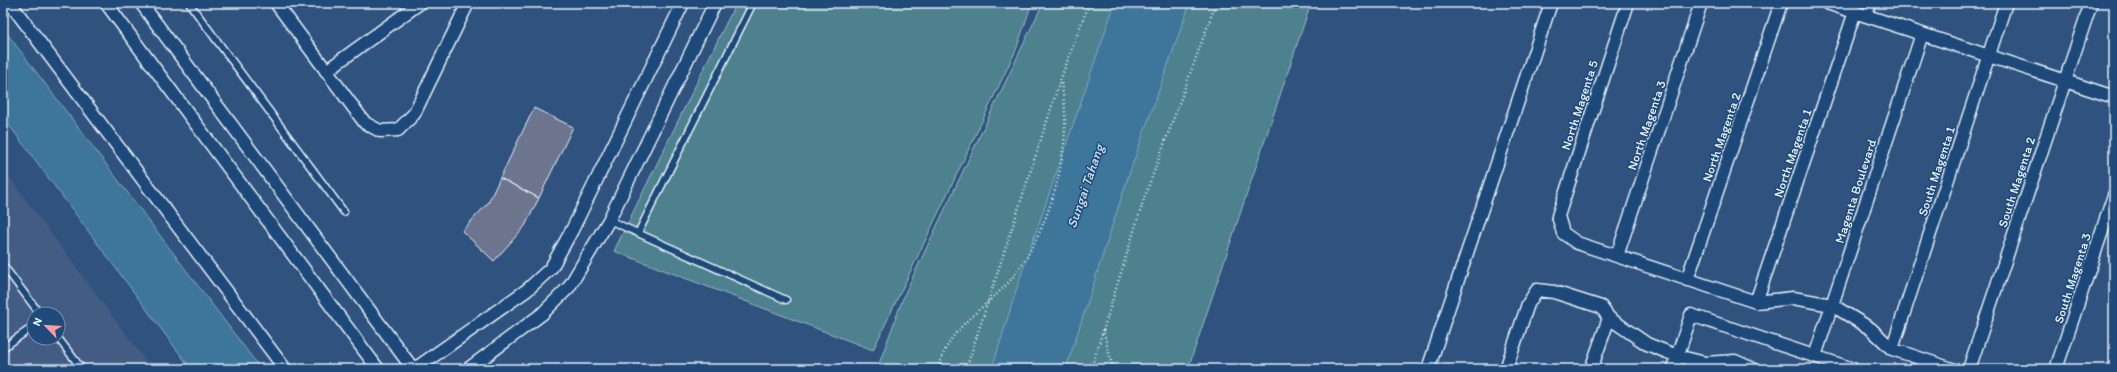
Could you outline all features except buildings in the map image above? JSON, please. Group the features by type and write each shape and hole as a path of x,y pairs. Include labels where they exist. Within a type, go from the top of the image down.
{"street":[{"path":"10,3 285,369"},
{"path":"106,3 378,369"},
{"path":"141,3 414,369 527,290 551,268 572,230 683,3"},
{"path":"276,3 365,123 380,131 398,130 414,114 468,3"},
{"path":"326,71 420,3"},
{"path":"468,369 542,314 569,287 609,220 715,3"},
{"path":"1428,369 1551,3"},
{"name":"North Magenta 5","path":"1617,256 1576,242 1563,233 1558,216 1628,3"},
{"name":"North Magenta 3","path":"1617,256 1701,3"},
{"name":"North Magenta 2","path":"1687,280 1781,3"},
{"path":"1827,3 2114,97"},
{"name":"South Magenta 1","path":"1892,349 2006,3"},
{"name":"South Magenta 2","path":"1969,369 2091,3"},
{"name":"North Magenta 1","path":"1756,302 1855,12"},
{"name":"Magenta Boulevard","path":"1815,356 1922,34"},
{"name":"South Magenta 3","path":"2056,369 2114,195"},
{"path":"1617,256 1756,302 1793,298 1832,304 1872,329 1892,349 1952,369"},
{"path":"1506,369 1528,304 1537,290 1554,292 1601,307 1609,318 1647,344 1677,356 1705,363 1735,361 1753,369"},
{"path":"1673,369 1691,315 1853,369"},
{"path":"1591,369 1609,318"}],"lane":[{"path":"189,3 344,212"},
{"path":"638,233 753,3"},
{"path":"1868,16 1873,3"},
{"path":"609,220 786,300"},
{"path":"3,265 34,306"},
{"path":"3,348 26,332"},
{"path":"64,346 82,369"}],"path":[{"path":"966,369 1061,78 1088,3"},
{"path":"1091,369 1144,199 1216,3"},
{"path":"939,368 949,345 964,323 1008,283 1035,240 1050,204 1059,172 1066,113 1061,78"},
{"path":"1103,328 1113,369"}],"shaded area":[{"path":"3,169 152,369 3,369"}],"green space":[{"path":"736,3 1032,3 1016,50 873,350 614,251"},
{"path":"1043,3 1311,3 1188,369 877,369 905,293"}],"water":[{"name":"Sungai Tahang","path":"1115,3 1190,3 1127,180 1066,369 992,369 1018,284"},
{"path":"3,28 261,369 191,369 3,117"}]}
